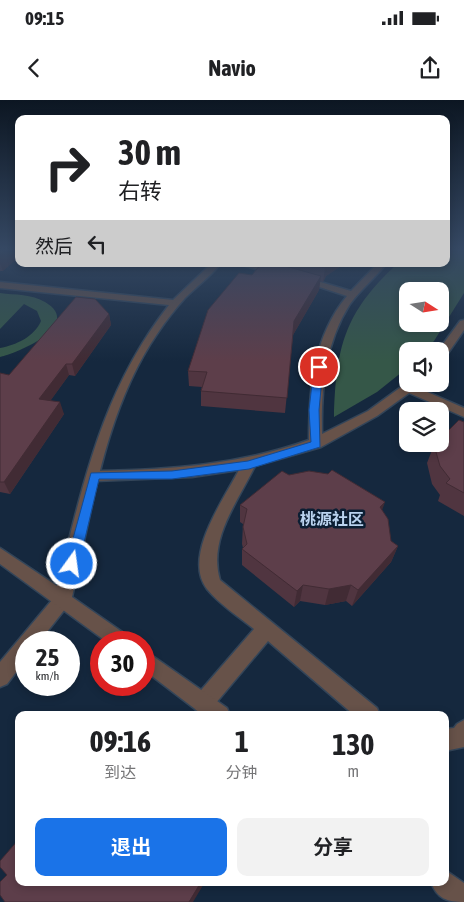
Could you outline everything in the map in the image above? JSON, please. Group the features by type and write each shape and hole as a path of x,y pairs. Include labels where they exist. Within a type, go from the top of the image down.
{"street":[{"path":"14,286 175,303"},
{"path":"38,631 63,600 102,442 122,387 145,342 175,303 192,286"},
{"path":"324,286 351,294"},
{"path":"316,444 314,410 316,380 321,354 329,331 351,294 359,286"},
{"path":"449,344 464,323"},
{"path":"95,476 172,475 249,465 316,444 371,416 402,392"},
{"path":"422,392 464,413"},
{"path":"249,465 211,537 207,563 213,584 365,711"},
{"path":"0,555 107,631"},
{"path":"203,703 266,628"},
{"path":"0,677 15,659"},
{"path":"155,667 214,711"},
{"path":"449,739 460,738 464,731"},
{"path":"448,886 464,899"}],"green space":[{"path":"375,286 399,286 399,332 440,332 433,342 399,342 399,374 377,392 334,417 337,371 346,333 354,316"},
{"path":"449,286 464,286 464,293 449,317"},
{"path":"0,293 40,299 55,311 57,320 53,328 44,337 20,350 0,357 0,348 12,345 29,336 41,321 37,311 24,304 0,329"}],"building":[{"path":"228,286 315,286 294,321 287,398 201,391 207,372 188,371 208,310"},
{"path":"76,297 95,299 109,314 72,364 66,364 39,399 60,402 4,482 0,482 0,373 9,375"},
{"path":"459,420 464,422 464,493 446,483 450,479 440,466 436,452 449,452 449,430"},
{"path":"332,470 385,502 380,507 388,519 391,541 398,546 358,590 351,585 329,589 303,585 297,591 242,549 247,544 243,527 247,509 240,505 282,471 289,475 309,471 328,474"},
{"path":"15,844 15,886 199,886 189,902 5,902 0,895 0,882 7,875 0,867 0,861"}],"district":[{"name":"桃源社区","path":"332,519"}],"route":[{"path":"72,564 95,476 172,475 249,465 316,444 314,410 319,367"}]}
